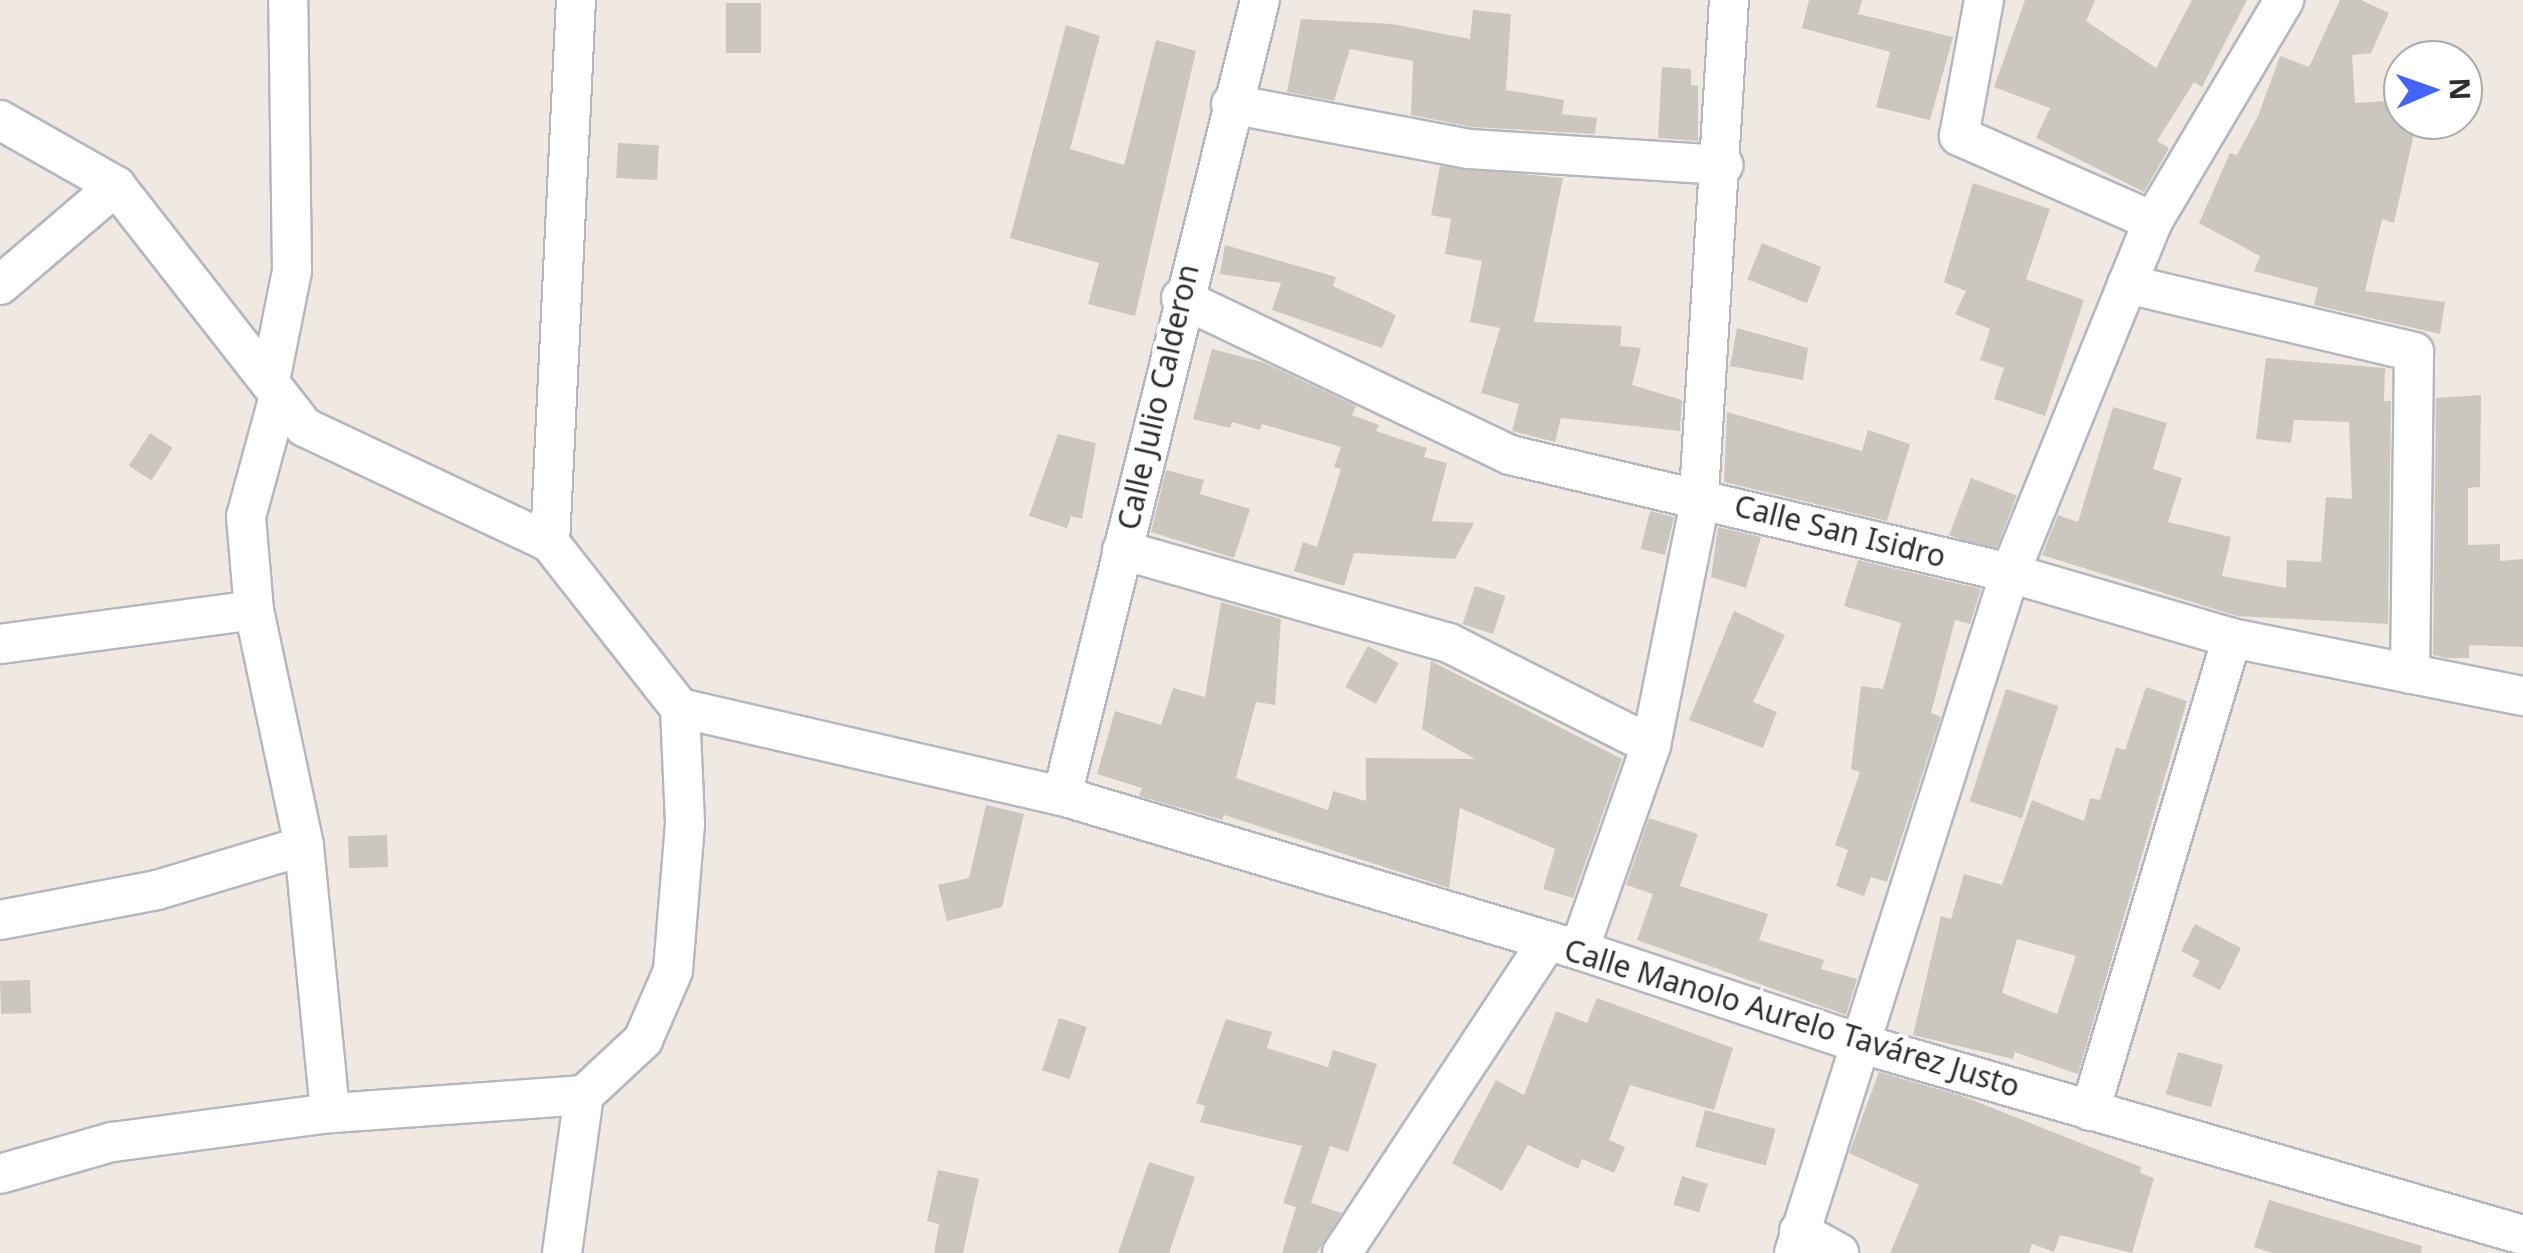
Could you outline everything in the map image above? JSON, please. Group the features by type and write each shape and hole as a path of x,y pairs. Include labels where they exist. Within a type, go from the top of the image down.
{"street":[{"path":"288,0 292,271 274,388 246,518 254,610 304,846 330,1113"},
{"path":"550,544 576,0"},
{"name":"Calle Julio Calderon","path":"1062,796 1181,298 1260,0"},
{"path":"1342,1253 1563,946 1651,745 1699,496 1723,165 1729,0"},
{"path":"1984,0 1958,136 2153,221"},
{"path":"1839,1253 1797,1242 2010,573 2153,221 2284,0"},
{"path":"1231,104 1469,149 1723,165"},
{"path":"0,120 116,186 304,427 550,544 680,708 686,824 672,971 643,1040 584,1095 330,1113 112,1142 0,1174"},
{"path":"0,285 116,186"},
{"path":"2127,284 2414,352 2410,674"},
{"name":"Calle San Isidro","path":"1181,298 1510,455 1699,496 2010,573 2232,638 2523,696"},
{"path":"1122,550 1449,643 1651,745"},
{"path":"0,644 254,610"},
{"path":"2090,1110 2232,638"},
{"name":"Calle Manolo Aurelo Tavárez Justo","path":"680,708 1062,796 1563,946 1862,1044 2523,1235"},
{"path":"0,920 157,890 304,846"},
{"path":"562,1253 584,1095"}],"building":[{"path":"1809,0 1862,0 1858,14 1953,37 1930,120 1876,107 1890,52 1802,28"},
{"path":"2025,0 2095,0 2086,21 2156,68 2192,0 2247,0 2202,87 2194,82 2157,141 2169,148 2144,192 2036,138 2050,108 1994,87"},
{"path":"2340,0 2361,0 2389,13 2371,53 2352,55 2355,103 2383,101 2383,140 2413,140 2394,223 2382,219 2365,291 2445,302 2440,334 2314,305 2318,288 2254,271 2260,256 2199,223 2230,153 2237,155 2258,116 2280,56 2309,67"},
{"path":"726,3 761,3 761,53 726,53"},
{"path":"1473,10 1511,14 1506,90 1564,100 1562,114 1597,118 1595,134 1472,127 1411,115 1413,61 1350,49 1334,101 1287,92 1301,19 1392,24 1470,39"},
{"path":"1066,25 1100,36 1070,149 1124,165 1156,40 1196,51 1135,316 1088,304 1099,263 1010,238"},
{"path":"1662,67 1691,69 1691,85 1698,86 1698,141 1658,138"},
{"path":"618,143 659,145 657,180 616,178"},
{"path":"1440,166 1563,178 1534,322 1622,326 1620,346 1641,348 1632,385 1682,400 1680,431 1561,418 1555,442 1512,431 1519,404 1481,393 1500,328 1470,322 1482,261 1445,254 1451,219 1431,215"},
{"path":"1973,183 2050,209 2026,279 2084,300 2045,416 1994,399 2004,368 1980,360 1990,329 1955,314 1966,291 1944,282"},
{"path":"1762,243 1821,267 1807,303 1747,279"},
{"path":"1225,245 1336,277 1333,286 1396,315 1382,348 1272,310 1281,283 1220,274"},
{"path":"1737,328 1808,348 1803,380 1730,366"},
{"path":"1212,349 1265,363 1356,406 1352,415 1379,425 1376,431 1427,448 1424,457 1447,463 1432,521 1474,523 1455,559 1354,553 1344,586 1294,571 1303,542 1317,547 1341,469 1334,467 1341,447 1262,424 1260,430 1232,422 1230,428 1193,419"},
{"path":"2266,358 2385,368 2384,401 2391,401 2388,624 2237,616 2042,555 2058,515 2078,522 2113,407 2167,423 2153,469 2182,478 2168,522 2231,537 2222,576 2286,588 2287,560 2321,562 2326,497 2352,499 2349,422 2294,420 2291,443 2256,439"},
{"path":"2481,395 2480,487 2468,488 2468,545 2500,544 2500,561 2523,559 2523,647 2469,645 2469,658 2445,658 2433,655 2436,398"},
{"path":"1727,412 1862,451 1868,430 1910,444 1887,521 1724,482"},
{"path":"150,433 173,448 151,480 129,466"},
{"path":"1058,434 1096,443 1082,519 1071,516 1067,528 1029,516"},
{"path":"1166,470 1204,480 1200,494 1250,509 1234,558 1151,532"},
{"path":"1971,478 2017,496 1995,553 1949,535"},
{"path":"1650,511 1674,517 1665,555 1641,549"},
{"path":"1718,527 1761,537 1746,588 1711,577"},
{"path":"1858,560 1981,589 1970,624 1955,620 1931,713 1941,717 1887,882 1871,877 1864,896 1836,886 1848,850 1835,845 1860,772 1851,769 1861,686 1883,689 1901,623 1844,606"},
{"path":"1475,586 1505,596 1493,634 1463,624"},
{"path":"1221,602 1281,619 1275,705 1256,702 1236,778 1328,810 1333,791 1366,801 1366,758 1475,759 1422,729 1431,661 1622,759 1573,898 1543,889 1555,849 1460,808 1449,888 1224,815 1222,820 1139,796 1142,788 1097,774 1115,711 1161,725 1173,688 1205,697"},
{"path":"1734,611 1785,635 1753,702 1777,712 1763,748 1689,720"},
{"path":"1368,646 1399,663 1376,704 1345,687"},
{"path":"2146,687 2187,701 2078,1074 2015,1052 2013,1059 1913,1035 1941,916 1951,919 1964,874 2002,885 2032,800 2084,821 2090,798 2100,800 2116,747 2125,750","holes":["2017,939 2076,956 2057,1014 2002,993"]},
{"path":"2006,689 2058,706 2022,818 1970,801"},
{"path":"986,805 1024,814 1002,907 947,921 938,885 969,878"},
{"path":"1649,818 1698,834 1680,886 1768,914 1759,940 1824,960 1821,969 1857,979 1846,1015 1637,940 1653,894 1626,885"},
{"path":"387,835 388,867 349,868 348,836"},
{"path":"2195,924 2241,948 2220,990 2192,976 2200,961 2181,951"},
{"path":"30,980 31,1013 1,1014 0,981"},
{"path":"1597,998 1733,1048 1714,1110 1630,1085 1609,1140 1625,1147 1614,1173 1582,1159 1578,1169 1528,1145 1502,1191 1452,1163 1496,1080 1524,1095 1556,1011 1587,1023"},
{"path":"1059,1018 1087,1027 1070,1079 1042,1070"},
{"path":"1226,1019 1272,1032 1267,1048 1328,1067 1333,1050 1377,1064 1348,1152 1330,1146 1311,1203 1342,1213 1317,1253 1282,1253 1296,1207 1283,1203 1302,1146 1200,1122 1205,1106 1196,1103"},
{"path":"2178,1052 2223,1065 2211,1107 2166,1094"},
{"path":"1879,1072 1962,1096 2141,1167 2140,1173 2154,1178 2132,1253 2060,1235 2054,1252 2032,1244 2029,1253 1890,1253 1919,1185 1849,1153"},
{"path":"1705,1110 1776,1129 1766,1166 1695,1147"},
{"path":"1149,1162 1195,1177 1169,1253 1118,1253"},
{"path":"938,1170 979,1179 963,1253 934,1253 939,1224 927,1221"},
{"path":"1682,1176 1708,1184 1699,1213 1673,1205"},
{"path":"2269,1200 2422,1246 2421,1253 2272,1253 2254,1247"}]}
